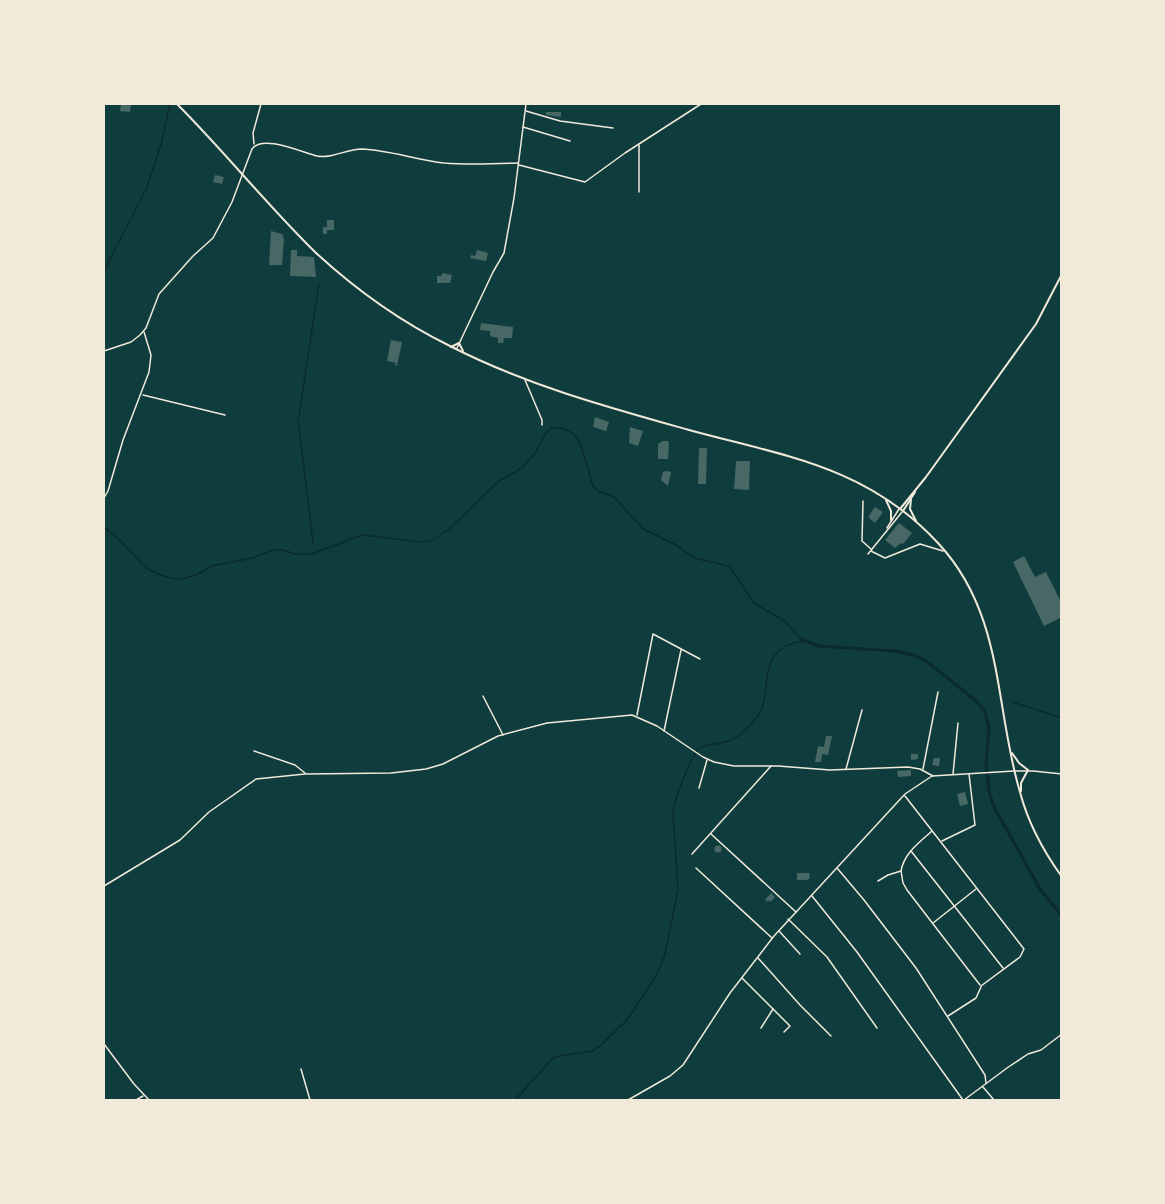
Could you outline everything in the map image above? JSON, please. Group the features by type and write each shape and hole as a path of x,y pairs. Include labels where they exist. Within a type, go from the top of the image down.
{"main road":[{"path":"177,104 313,249 342,275 384,307 456,350 525,379 608,407 818,465 852,479 885,497 902,510 946,552 971,591 989,634 997,666 1014,771 1020,794 1038,838 1062,877"},
{"path":"902,510 1036,324 1062,274"},
{"path":"451,347 459,343 464,353"},
{"path":"915,492 911,512 920,526"},
{"path":"885,497 891,511 891,520"},
{"path":"902,510 912,499"},
{"path":"1011,752 1018,764 1028,770 1021,783 1020,794"}],"street":[{"path":"104,351 131,342 144,331 159,294 219,230 255,144 253,130 261,104"},
{"path":"456,350 504,253 512,214 526,104"},
{"path":"255,144 267,143 319,156 363,149 446,163 518,164 522,167 585,182 639,143 700,104"},
{"path":"525,111 560,121 613,128"},
{"path":"523,127 570,141"},
{"path":"639,143 639,192"},
{"path":"104,498 123,441 142,395 151,363 150,350 144,331"},
{"path":"525,379 543,420 542,425"},
{"path":"142,395 225,415"},
{"path":"863,501 862,541 871,550 885,558 920,544 946,552"},
{"path":"887,529 891,520 902,510"},
{"path":"868,554 902,510"},
{"path":"637,716 653,634 700,659"},
{"path":"664,732 681,650"},
{"path":"923,770 938,692"},
{"path":"483,696 503,735"},
{"path":"846,769 862,710"},
{"path":"104,886 180,840 209,812 250,782 267,776 371,774 418,770 443,764 503,735 548,723 611,716 637,716 707,759 734,766 846,769 908,767 923,770 933,776"},
{"path":"953,774 958,723"},
{"path":"254,751 298,766 306,774"},
{"path":"699,788 707,759"},
{"path":"692,854 771,766"},
{"path":"628,1101 681,1068 742,977 778,930 904,795 933,776 1028,770 1062,774"},
{"path":"941,841 975,825 969,773"},
{"path":"904,795 1024,949 1020,957 981,986 976,998 948,1016"},
{"path":"933,831 911,851 903,863 901,871 903,883 981,986"},
{"path":"710,833 796,912"},
{"path":"911,851 1004,969"},
{"path":"696,868 772,938"},
{"path":"837,868 897,942 948,1016 985,1075 986,1083"},
{"path":"878,881 901,871"},
{"path":"932,923 977,888"},
{"path":"811,895 862,960 964,1100 1028,1054 1041,1050 1062,1034"},
{"path":"788,919 827,957 877,1028"},
{"path":"778,930 800,954"},
{"path":"757,957 831,1036"},
{"path":"742,977 790,1026 784,1032"},
{"path":"761,1029 773,1009"},
{"path":"104,1044 149,1101"},
{"path":"104,1052 107,1049"},
{"path":"301,1069 309,1101"},
{"path":"983,1086 994,1101"},
{"path":"136,1101 144,1095"}],"building":[{"path":"121,104 131,104 130,112 120,111"},
{"path":"546,112 561,112 561,117 546,115"},
{"path":"215,175 224,177 222,184 213,182"},
{"path":"327,220 334,220 334,230 327,230 327,234 323,234 323,227 327,227"},
{"path":"271,231 282,234 284,239 282,265 269,265"},
{"path":"291,250 297,250 297,256 314,257 316,277 290,276"},
{"path":"477,250 488,253 486,261 470,258 471,255 475,256"},
{"path":"443,273 452,275 450,283 437,283 437,276"},
{"path":"481,323 513,327 512,338 504,338 503,343 498,343 498,338 490,336 490,331 480,330"},
{"path":"391,340 402,342 397,366 396,363 387,361"},
{"path":"595,417 609,422 606,431 593,427"},
{"path":"630,427 643,431 638,446 629,443"},
{"path":"663,441 669,443 668,459 658,459 658,444"},
{"path":"699,448 707,448 706,484 698,484"},
{"path":"736,461 750,461 749,490 734,489"},
{"path":"663,472 671,472 668,486 661,480"},
{"path":"875,507 883,512 875,523 868,517"},
{"path":"899,523 912,533 903,544 895,548 885,540"},
{"path":"1024,556 1035,577 1046,572 1062,604 1062,617 1044,626 1013,562"},
{"path":"826,736 832,736 828,755 822,754 821,762 815,762 818,746 824,747"},
{"path":"911,754 918,754 918,759 911,760"},
{"path":"934,758 940,758 939,766 932,765"},
{"path":"911,770 911,776 898,777 897,771"},
{"path":"965,792 968,804 960,806 957,794"},
{"path":"718,846 721,849 718,852 715,849"},
{"path":"797,873 809,873 810,878 797,880"},
{"path":"771,893 775,897 767,902 765,900"}],"waterway":[{"path":"104,271 147,187 161,144 170,104"},
{"path":"299,416 319,283"},
{"path":"298,419 313,543"},
{"path":"104,527 120,540 146,568 178,580 196,575 212,566 252,558 273,550 312,554 362,535 419,542 433,540 449,529 499,481 522,468 533,456 551,428 561,428 572,433 580,442 593,486 600,492 614,497 642,528 678,546 694,558 729,566 755,604 785,621 801,639"},
{"path":"801,639 819,646 895,651 913,655 925,660 975,700 985,711 989,730 986,764 993,805 1040,889 1062,916"},
{"path":"786,646 807,641"},
{"path":"515,1100 554,1057 592,1051 599,1047 628,1019 656,976 664,958 678,890 673,813 675,801 688,767 698,749 729,741 755,720 762,707 771,662 783,648"},
{"path":"1012,702 1062,718"}]}
